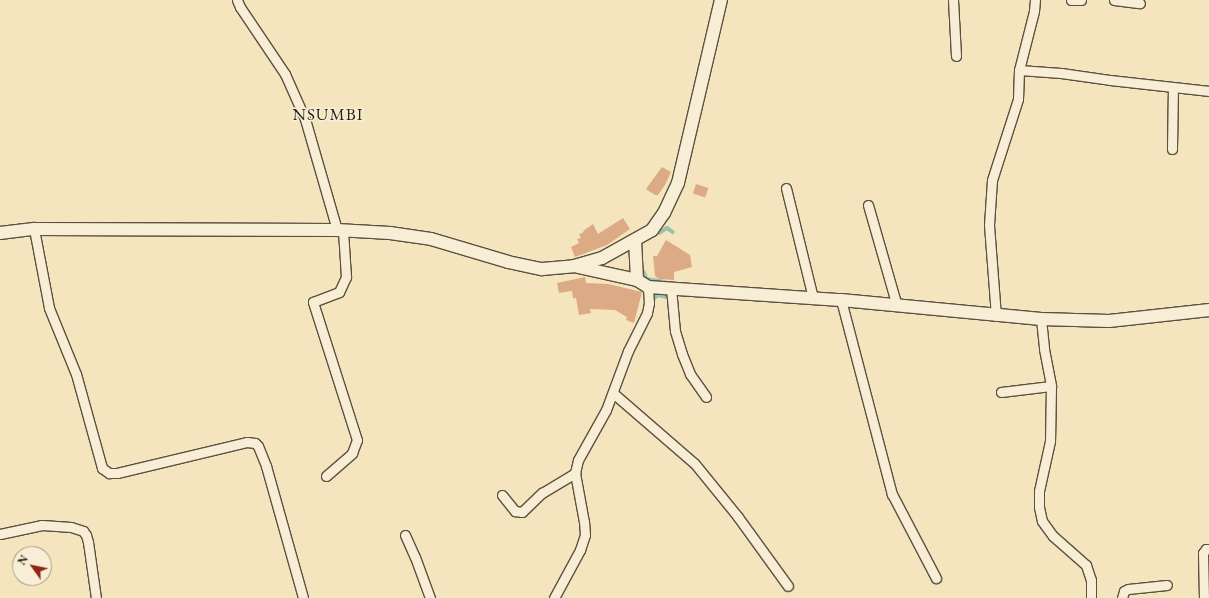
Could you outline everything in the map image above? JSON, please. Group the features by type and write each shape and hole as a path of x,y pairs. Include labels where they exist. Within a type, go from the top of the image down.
{"street":[{"path":"237,0 240,8 285,74 302,112 340,230 346,276 339,292 313,302 357,440 352,453 326,476"},
{"path":"0,233 34,229 340,230 390,233 431,239 508,262 542,269 574,266 602,258 652,230 664,213 678,182 721,0"},
{"path":"953,0 956,56"},
{"path":"996,316 989,225 992,180 1018,100 1019,70 1034,11 1035,0"},
{"path":"1071,0 1081,0"},
{"path":"1114,0 1140,3"},
{"path":"1019,70 1061,73 1173,88 1209,91"},
{"path":"1172,149 1173,88"},
{"path":"786,188 813,298"},
{"path":"868,205 897,306"},
{"path":"34,229 49,308 76,374 102,468 109,472 117,473 247,442 256,443 266,466 303,598"},
{"path":"636,240 637,280"},
{"path":"574,266 637,280 648,287 841,300 1041,320 1109,321 1209,310"},
{"path":"554,598 580,550 585,535 575,473 578,460 606,410 628,351 647,313 649,303 648,287"},
{"path":"672,288 675,331 682,354 690,374 706,397"},
{"path":"841,300 892,494 936,578"},
{"path":"1041,320 1044,349 1051,386 1050,441 1039,491 1039,508 1042,521 1053,536 1086,565 1091,580 1091,598"},
{"path":"1001,392 1051,386"},
{"path":"613,393 695,464 738,517 788,586"},
{"path":"502,495 515,511 522,512 542,493 575,473"},
{"path":"0,534 42,525 71,527 83,531 88,542 96,598"},
{"path":"405,535 430,598"},
{"path":"1204,598 1203,553 1209,549"},
{"path":"1122,598 1124,591 1128,589 1167,585"}],"building":[{"path":"662,167 671,172 665,185 658,195 655,195 646,189"},
{"path":"696,184 708,188 705,198 693,194"},
{"path":"623,218 630,229 607,245 575,257 571,247 579,243 577,239 581,238 579,234 584,232 583,231 593,224 598,234"},
{"path":"666,240 690,255 692,267 674,272 674,280 659,279 655,276 653,256 657,256"},
{"path":"585,277 586,283 608,284 642,292 634,323 626,320 627,317 615,310 590,309 591,313 579,315 576,298 573,298 572,291 559,293 557,283"}],"waterway":[{"path":"659,233 667,228 673,232"},
{"path":"644,272 647,279 665,282"},
{"path":"652,300 658,295 667,297"}],"district":[{"name":"NSUMBI","path":"328,115"}]}
